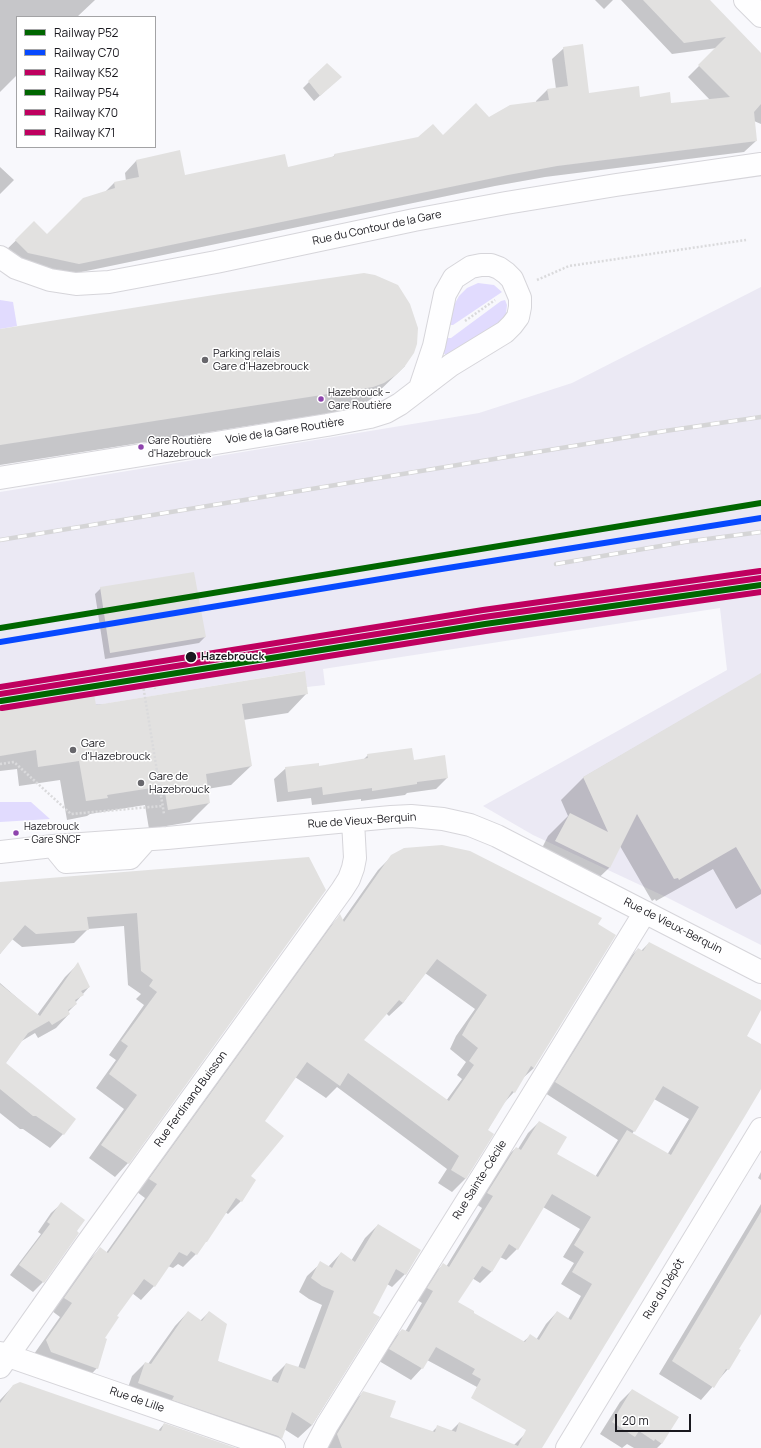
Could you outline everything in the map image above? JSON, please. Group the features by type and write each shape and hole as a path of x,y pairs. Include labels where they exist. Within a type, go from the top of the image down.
{"street":[{"path":"745,0 761,16"},
{"name":"Rue du Contour de la Gare","path":"0,257 16,268 50,280 76,284 109,282 216,262 414,220 506,203 761,164"},
{"name":"Voie de la Gare Routière","path":"0,478 379,415 394,408 456,361 505,332 512,325 518,317 520,298 512,279 499,268 490,265 471,267 454,278 449,286 443,302 430,359 420,388"},
{"name":"Rue de Vieux-Berquin","path":"0,852 53,846 157,839 411,816 443,819 470,825 497,836 761,972"},
{"name":"Rue Ferdinand Buisson","path":"3,1359 342,890 349,879 355,858 353,821"},
{"path":"0,867 13,866 28,849"},
{"name":"Rue Sainte-Cécile","path":"315,1448 327,1425 499,1150 645,912"},
{"name":"Rue du Dépôt","path":"573,1446 761,1129"},
{"name":"Rue de Lille","path":"3,1359 274,1448"}],"path":[{"path":"437,332 452,330 500,296 569,266 746,240"},
{"path":"0,708 154,684 155,689"},
{"path":"143,686 162,806 157,839"},
{"path":"0,764 14,762 71,814 162,806"}],"shaded area":[{"path":"478,283 494,285 502,292 453,325 449,325 454,305 459,296 467,288"},
{"path":"761,287 761,945 668,898 533,835 483,806 727,670 720,608 323,669 325,685 307,687 304,671 0,721 0,492 479,413 572,383"},
{"path":"0,300 13,302 17,326 0,329"},
{"path":"505,300 507,305 506,314 499,326 448,356 443,353 447,338 451,338 501,301"},
{"path":"0,802 31,802 50,819 0,822"}],"building":[{"path":"643,0 710,0 761,53 761,104 754,112 757,141 557,166 79,264 28,253 15,240 34,221 47,234 83,198 115,188 114,182 139,177 136,160 180,150 185,175 285,154 288,167 335,156 334,154 418,137 433,124 443,135 476,103 489,117 510,105 549,100 547,89 568,86 563,47 583,44 589,93 639,86 640,97 670,92 671,103 730,97 698,65 726,37 684,43"},
{"path":"327,63 342,77 320,96 308,81"},
{"name":"Parking relais Gare d'Hazebrouck","path":"364,273 375,275 398,285 410,304 418,328 417,344 414,353 405,366 396,375 384,383 373,387 0,445 0,329"},
{"path":"194,572 206,637 110,653 100,587"},
{"path":"305,671 308,694 242,704 252,766 206,774 210,803 168,810 164,786 107,795 108,798 86,801 79,761 38,767 36,750 0,756 0,709 94,694 96,705"},
{"path":"761,673 761,890 736,847 679,880 678,878 674,879 637,814 610,868 555,841 570,813 608,832 583,777"},
{"path":"412,748 414,760 445,755 448,778 417,782 417,784 372,791 372,788 323,795 322,787 288,792 285,767 319,763 319,766 368,758 367,754"},
{"path":"442,845 470,851 602,918 598,924 616,935 534,1068 531,1066 515,1093 512,1091 488,1130 494,1134 466,1179 451,1170 459,1156 348,1073 340,1086 307,1062 265,1121 284,1136 251,1176 256,1180 242,1202 236,1198 197,1255 191,1251 187,1256 179,1252 155,1287 144,1279 117,1316 119,1317 105,1338 107,1339 98,1369 51,1352 46,1340 72,1303 64,1298 100,1247 108,1253 157,1184 149,1179 340,914 344,922 391,855 404,848","holes":["437,959 487,995 462,1035 478,1048 469,1061 474,1065 449,1101 364,1040 399,1000 403,1003"]},
{"path":"309,857 326,890 129,1164 101,1145 137,1095 109,1074 128,1046 121,1041 157,992 149,986 153,980 141,971 137,913 87,917 89,930 36,934 25,925 0,954 0,882"},
{"path":"649,942 761,1000 761,1010 747,1036 761,1044 761,1089 745,1116 542,1448 342,1448 337,1434 363,1391 396,1401 390,1417 435,1432 437,1425 456,1432 459,1422 518,1446 526,1430 471,1398 481,1379 472,1374 475,1369 436,1347 423,1369 389,1349 402,1329 409,1332 433,1291 427,1288 443,1263 449,1267 493,1196 487,1193 516,1147 521,1150 539,1121 567,1137 557,1154 598,1177 627,1130 671,1155 699,1107 663,1086 635,1132 555,1082 638,948 643,951","holes":["552,1194 591,1217 574,1245 584,1252 572,1272 592,1284 571,1320 557,1311 539,1340 530,1334 525,1342 474,1313 474,1311 458,1302 482,1266 492,1272 509,1244 518,1250"]},
{"path":"78,962 90,987 81,991 84,995 75,1000 77,1004 68,1010 70,1014 52,1025 49,1021 28,1033 6,1063 76,1119 64,1135 36,1116 33,1116 0,1089 0,984 40,1016"},
{"path":"61,1202 85,1220 77,1231 79,1233 44,1283 19,1265 50,1224 47,1222"},
{"path":"761,1212 761,1314 739,1349 741,1350 729,1370 726,1369 714,1388 672,1361"},
{"path":"378,1224 421,1250 406,1275 396,1269 373,1313 380,1317 312,1425 292,1412 282,1439 278,1436 172,1400 174,1396 138,1383 145,1362 151,1364 188,1311 202,1321 209,1311 227,1324 218,1361 278,1383 286,1363 305,1369 334,1291 322,1286 311,1278 320,1261 332,1268 341,1252 355,1262"},
{"path":"20,1382 161,1431 164,1423 236,1448 0,1448 0,1403 13,1385"},
{"path":"632,1389 679,1417 662,1444 655,1439 654,1441 639,1431 635,1437 612,1422"}],"railway":[{"path":"0,540 665,431 761,417"},
{"path":"556,564 684,542 761,532"}],"rail line":[{"name":"P52","path":"0,628 761,503"},
{"name":"C70","path":"0,642 761,518"},
{"name":"K70","path":"0,687 483,610 760,571"},
{"name":"K52","path":"0,694 484,617 761,578"},
{"name":"P54","path":"1,701 485,624 761,585"},
{"name":"K71","path":"2,708 486,631 761,592"}],"place":[{"name":"Parking relais Gare d'Hazebrouck","path":"205,360"},
{"name":"Hazebrouck – Gare Routière","path":"321,399"},
{"name":"Gare Routière d'Hazebrouck","path":"141,447"},
{"name":"Hazebrouck","path":"191,657"},
{"name":"Gare d'Hazebrouck","path":"73,750"},
{"name":"Gare de Hazebrouck","path":"141,783"},
{"name":"Hazebrouck – Gare SNCF","path":"16,833"}]}
